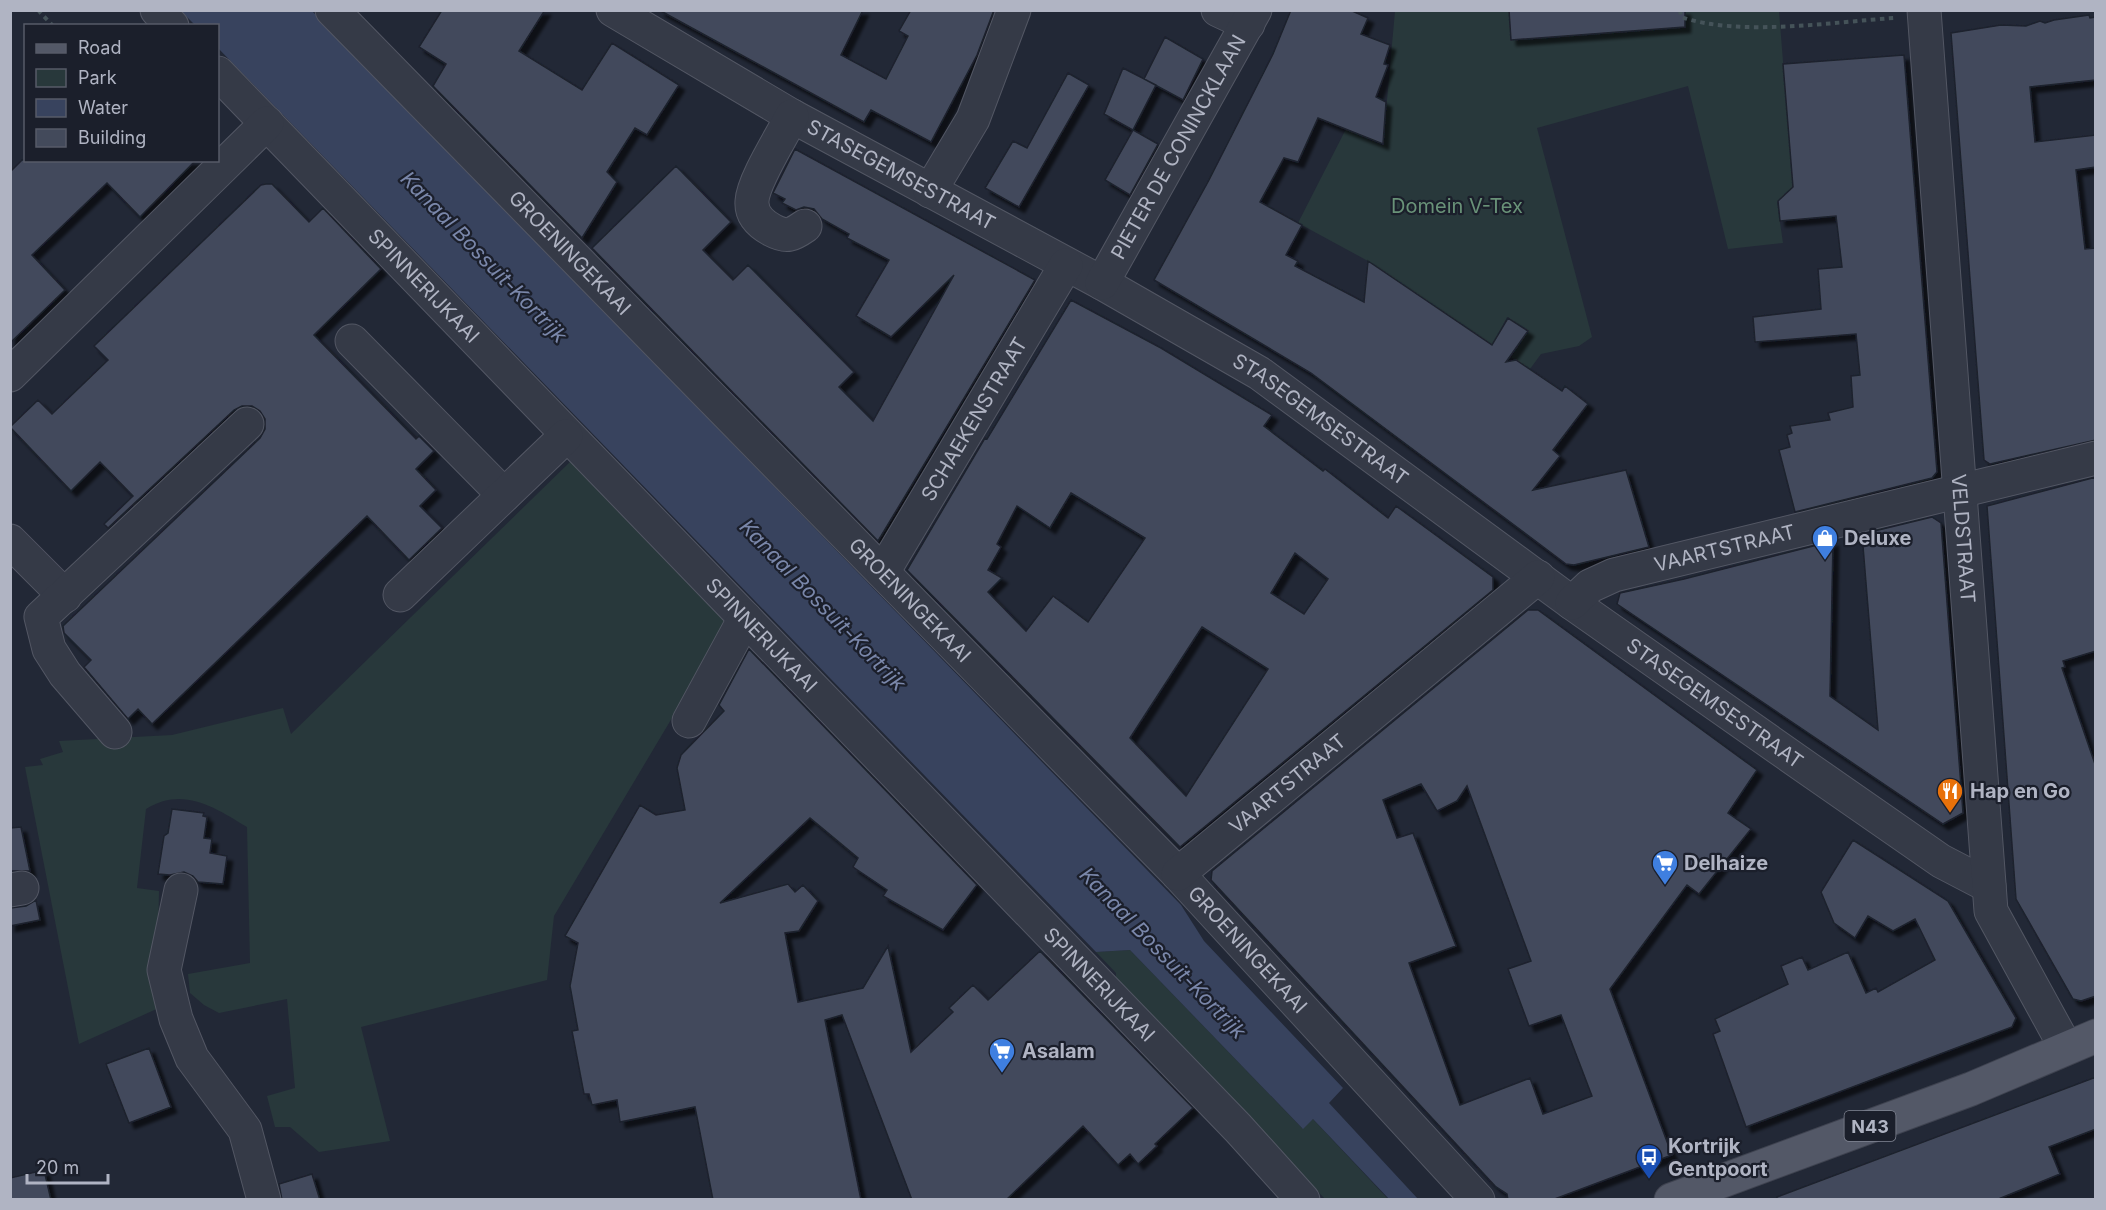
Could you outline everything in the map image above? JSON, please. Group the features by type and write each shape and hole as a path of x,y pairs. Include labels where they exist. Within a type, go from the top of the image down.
{"main road":[{"name":"N43","path":"1671,1200 1971,1089 2081,1042"}],"street":[{"path":"157,10 170,24"},
{"name":"GROENINGEKAAI","path":"332,10 1178,874 1478,1200"},
{"name":"STASEGEMSESTRAAT","path":"613,10 792,116 1102,283 1259,373 1572,603 1941,861 1989,886"},
{"path":"930,190 973,119 1014,10"},
{"path":"1218,10 1251,17"},
{"name":"VELDSTRAAT","path":"1925,13 1991,911 2081,1042"},
{"name":"PIETER DE CONINCKLAAN","path":"1102,283 1251,17"},
{"name":"SPINNERIJKAAI","path":"219,74 566,436 1222,1111 1303,1200"},
{"path":"792,116 755,188 751,203 762,225 784,236 791,235 805,226"},
{"path":"10,375 267,123"},
{"name":"SCHAEKENSTRAAT","path":"884,572 1066,265"},
{"path":"352,341 504,495"},
{"path":"115,732 65,674 49,649 41,617 247,424"},
{"path":"400,595 566,436"},
{"name":"VAARTSTRAAT","path":"1572,603 1590,586 1614,575 2096,458"},
{"path":"10,541 65,596"},
{"name":"VAARTSTRAAT","path":"1178,874 1538,578"},
{"path":"688,721 743,616"},
{"path":"181,890 164,970 176,1019 192,1058 245,1130 264,1200"}],"path":[{"path":"38,10 51,24"},
{"path":"1680,10 1681,17 1704,25 1773,26 1925,13"}],"green space":[{"name":"Domein V-Tex","path":"1395,11 1779,11 1793,187 1777,202 1783,243 1728,249 1688,86 1537,128 1592,337 1579,346 1541,354 1530,369 1511,357 1528,331 1507,317 1493,345 1368,261 1298,223 1346,129 1383,145"},
{"path":"572,460 731,619 554,916 547,980 361,1027 390,1141 319,1152 290,1127 275,1127 267,1096 295,1088 287,999 219,1013 204,1005 190,993 188,974 250,963 247,827 210,806 186,799 173,799 146,809 137,888 159,891 157,983 161,1007 79,1044 25,767 43,765 40,759 63,752 59,741 172,735 283,708 291,734"},
{"path":"1130,950 1302,1128 1313,1119 1388,1199 1325,1199 1116,979 1116,973 1096,952"}],"water":[{"name":"Kanaal Bossuit-Kortrijk","path":"181,11 312,11 1181,905 1204,941 1343,1088 1329,1103 1418,1199 1389,1199 1313,1119 1303,1129 1130,950 1096,952 219,49 219,24 194,24"}],"building":[{"path":"442,10 545,10 519,51 582,90 612,43 679,85 647,135 635,128 607,172 617,182 582,238 433,86 446,64 419,47"},
{"path":"659,10 863,10 841,55 886,79 908,36 899,31 911,10 994,10 977,55 931,142 871,110 864,122"},
{"path":"1291,10 1350,10 1368,18 1361,34 1390,45 1384,64 1388,65 1376,97 1386,102 1383,144 1318,118 1298,162 1284,158 1260,202 1302,225 1286,255 1298,261 1295,266 1364,302 1368,261 1492,345 1508,318 1528,331 1506,362 1516,360 1562,391 1565,386 1588,404 1553,450 1560,456 1533,490 1626,470 1649,547 1574,565 1566,564 1311,373 1154,280 1209,180 1273,54"},
{"path":"1509,10 1685,10 1685,27 1511,40"},
{"path":"2089,15 2090,18 2096,17 2096,80 2030,87 2035,142 2096,135 2096,167 2076,170 2085,249 2096,248 2096,440 1990,464 1984,460 1951,33 2001,25 2026,26 2040,21 2045,23"},
{"path":"1165,37 1203,59 1183,100 1144,79"},
{"path":"1904,55 1937,472 1932,478 1795,512 1779,450 1790,447 1787,435 1792,433 1790,426 1830,420 1828,413 1853,407 1851,376 1860,375 1856,334 1755,342 1753,317 1821,309 1818,269 1842,267 1836,216 1780,221 1778,201 1793,187 1783,64"},
{"path":"1123,68 1156,85 1133,130 1104,114"},
{"path":"1068,73 1089,85 1019,207 985,188 1013,141 1027,148"},
{"path":"1133,130 1158,144 1130,195 1105,180"},
{"path":"795,149 1035,280 878,541 592,248 676,166 731,222 703,250 733,280 748,265 854,372 839,387 873,421 954,275 891,337 856,316 889,260 847,238 849,234 822,219 814,209 804,207 796,210 782,203 785,199 773,193"},
{"path":"22,160 24,162 194,162 140,217 107,183 32,255 65,290 10,343 10,172"},
{"path":"272,184 309,222 323,208 381,269 314,335 416,439 419,436 434,451 416,469 436,490 420,506 442,528 409,560 367,516 152,724 138,709 128,719 84,667 91,660 64,633 63,626 260,438 265,429 265,419 260,411 252,406 242,406 234,410 108,528 104,524 133,496 100,462 71,491 10,427 38,400 52,414 108,360 94,346 261,185"},
{"path":"1071,300 1161,348 1272,415 1264,426 1323,471 1325,469 1388,518 1396,506 1493,577 1493,590 1180,847 907,570 985,438 987,439","holes":["1071,493 1145,538 1088,622 1053,596 1026,631 988,592 1002,578 988,570 1001,547 997,544 1017,506 1050,528","1295,553 1328,579 1304,614 1271,593","1202,627 1268,669 1186,796 1130,738"]},
{"path":"2096,477 2096,651 2063,661 2065,667 2062,668 2096,767 2096,996 2081,1001 2073,999 2016,899 1987,506"},
{"path":"1932,517 1941,523 1963,813 1943,824 1617,604 1620,593 1833,541 1830,696 1878,730 1862,534"},
{"path":"1528,610 1538,610 1757,770 1728,813 1751,829 1699,894 1687,885 1610,989 1672,1155 1552,1200 1508,1200 1507,1194 1496,1187 1211,880 1212,871","holes":["1421,784 1437,811 1457,801 1467,786 1531,961 1508,969 1529,1026 1561,1015 1592,1096 1543,1114 1530,1078 1460,1105 1409,963 1456,946 1413,833 1397,838 1383,800"]},
{"path":"749,649 977,885 943,930 883,896 887,890 853,867 858,858 810,818 720,903 788,884 795,892 803,885 818,901 799,931 785,933 798,1002 863,988 888,946 911,1052 953,1012 949,1008 973,985 988,1000 1040,951 1193,1108 1155,1144 1157,1146 1138,1164 1130,1154 1118,1165 1083,1126 1006,1200 912,1200 842,1015 825,1020 861,1200 713,1200 695,1107 620,1122 617,1100 592,1105 589,1094 584,1094 572,1031 578,1030 570,986 578,943 565,936 640,805 656,815 685,810 677,768 681,755 724,711 719,705"},
{"path":"172,809 204,813 203,816 207,817 204,838 212,839 210,853 227,856 223,884 198,882 193,876 184,872 170,875 158,874 164,836 168,833"},
{"path":"21,827 30,871 10,871 10,828"},
{"path":"1853,840 1948,901 2016,1018 2012,1027 1746,1127 1713,1034 1720,1031 1715,1019 1788,984 1781,966 1802,957 1808,970 1848,952 1866,993 1876,988 1878,992 1935,960 1915,919 1893,931 1868,916 1855,938 1834,923 1821,892"},
{"path":"36,900 40,920 10,926 10,908 26,906"},
{"path":"149,1048 171,1107 129,1123 106,1064"},
{"path":"2096,1077 2096,1129 2049,1147 2060,1174 1996,1200 1777,1200 1777,1197"},
{"path":"44,1170 51,1200 10,1200 10,1178"},
{"path":"312,1174 320,1200 282,1200 279,1184"}],"place":[{"name":"Deluxe","path":"1825,561"},
{"name":"Hap en Go","path":"1950,814"},
{"name":"Delhaize","path":"1665,886"},
{"name":"Asalam","path":"1002,1074"},
{"name":"Kortrijk Gentpoort","path":"1649,1180"}]}
